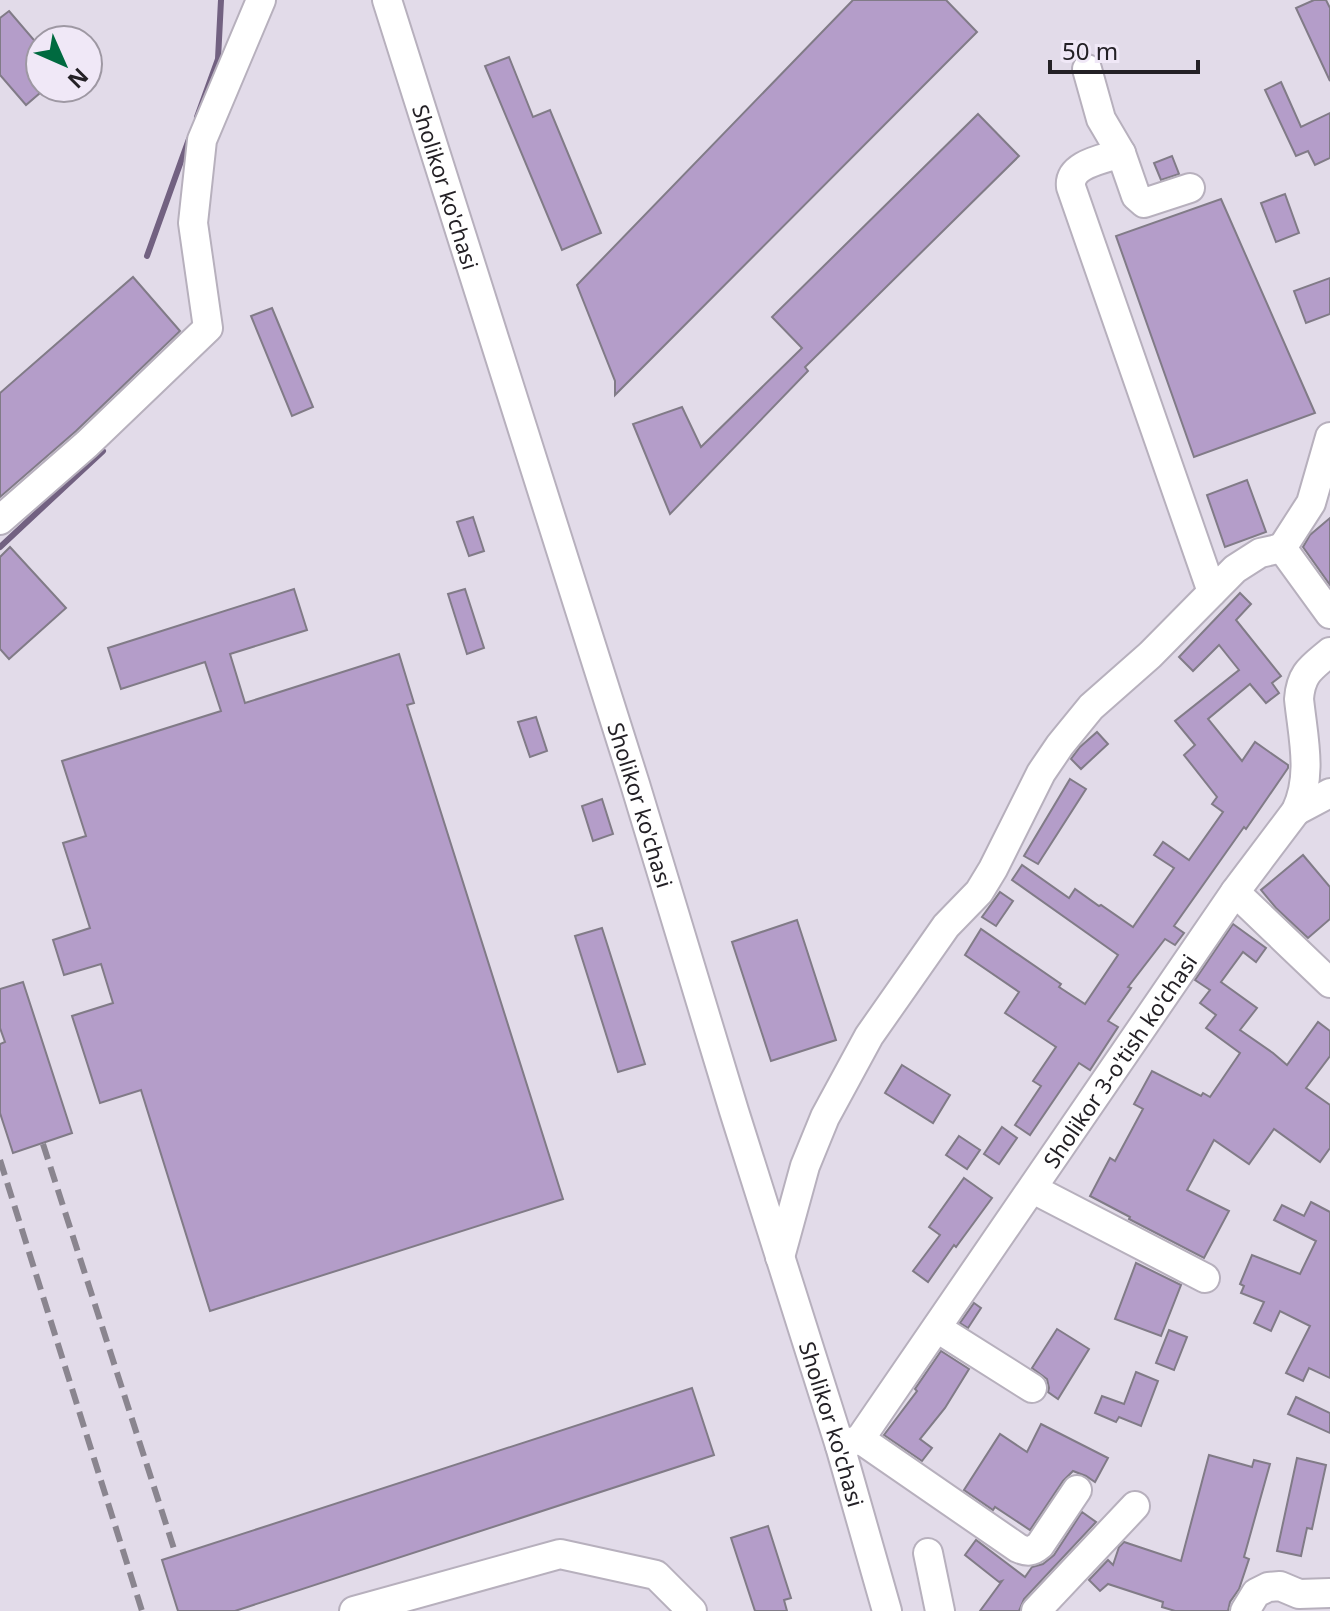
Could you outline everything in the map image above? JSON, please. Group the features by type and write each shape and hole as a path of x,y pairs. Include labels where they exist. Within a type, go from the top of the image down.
{"street":[{"path":"0,520 87,444 208,328 193,223 202,140 261,0"},
{"name":"Sholikor ko'chasi","path":"387,0 635,784 780,1257 850,1443 887,1611"},
{"path":"1087,69 1101,119 1121,153 1136,196 1144,203 1190,188"},
{"path":"1121,153 1075,171 1070,179 1071,187 1212,592"},
{"path":"780,1257 805,1166 825,1117 869,1036 946,926 979,892 1041,773 1091,707 1150,655 1235,569 1260,553 1282,548 1311,503 1330,437"},
{"path":"1282,548 1330,614"},
{"name":"Sholikor 3-o'tish ko'chasi","path":"850,1443 937,1328 1235,892 1296,811 1306,773 1300,688 1311,667 1330,652"},
{"path":"1296,811 1330,793"},
{"path":"1235,892 1327,975"},
{"path":"1033,1189 1205,1278"},
{"path":"937,1328 1032,1388"},
{"path":"850,1443 1026,1551 1040,1545 1077,1490"},
{"path":"1036,1611 1135,1506"},
{"path":"928,1553 940,1611"},
{"path":"354,1611 560,1554 656,1575 692,1611"},
{"path":"1245,1611 1256,1593 1268,1587 1280,1586 1299,1594 1330,1593"}],"building":[{"path":"853,0 946,0 977,32 615,395 615,381 577,285"},
{"path":"1314,0 1326,0 1330,8 1330,81 1296,8"},
{"path":"9,11 24,28 24,103 0,75 0,18"},
{"path":"509,57 533,117 550,110 601,233 562,250 485,66"},
{"path":"1281,82 1301,127 1330,113 1330,158 1315,165 1308,151 1296,156 1265,90"},
{"path":"978,114 1019,156 805,367 808,371 670,514 633,424 682,407 701,447 802,348 772,317"},
{"path":"1172,156 1179,174 1161,180 1154,163"},
{"path":"1285,194 1299,233 1276,242 1261,203"},
{"path":"1221,199 1315,413 1194,457 1116,236"},
{"path":"133,277 180,331 76,431 0,497 0,393"},
{"path":"1330,278 1330,314 1306,323 1294,291"},
{"path":"272,308 313,407 292,416 251,316"},
{"path":"1247,480 1266,532 1225,547 1207,495"},
{"path":"473,517 484,551 469,556 457,522"},
{"path":"1330,518 1330,585 1303,547 1310,535"},
{"path":"10,547 66,608 9,659 0,649 0,557"},
{"path":"294,589 307,630 230,654 245,703 399,654 414,703 407,705 563,1199 210,1311 141,1090 100,1103 72,1016 113,1003 101,964 64,975 53,940 90,928 63,843 86,836 62,761 221,711 205,662 121,689 108,648"},
{"path":"465,589 484,648 467,654 448,594"},
{"path":"1240,593 1251,604 1236,620 1281,676 1272,683 1279,693 1266,703 1250,684 1208,719 1242,761 1255,742 1288,768 1174,926 1184,933 1175,945 1165,939 1128,987 1131,988 1108,1021 1118,1027 1090,1070 1079,1063 1030,1135 1015,1125 1041,1086 1033,1081 1056,1047 1005,1013 1019,992 965,955 981,929 1085,1004 1118,955 1012,880 1022,865 1069,898 1075,889 1133,927 1174,868 1154,855 1163,842 1189,860 1223,812 1212,804 1217,797 1184,755 1195,745 1175,721 1239,670 1219,645 1193,671 1179,657"},
{"path":"536,717 547,751 530,757 518,722"},
{"path":"1097,732 1108,744 1081,769 1071,759"},
{"path":"1070,779 1086,789 1038,864 1024,856"},
{"path":"602,799 613,834 593,841 582,806"},
{"path":"1303,855 1330,887 1330,919 1308,938 1261,890"},
{"path":"1000,892 1013,901 996,926 982,917"},
{"path":"797,920 836,1040 771,1061 732,942"},
{"path":"1233,924 1266,948 1256,962 1243,952 1221,982 1257,1008 1240,1030 1287,1065 1318,1022 1330,1031 1330,1056 1306,1088 1330,1105 1330,1148 1320,1162 1274,1129 1249,1164 1214,1140 1187,1190 1229,1211 1204,1258 1090,1196 1110,1158 1115,1161 1143,1109 1134,1104 1152,1071 1201,1096 1203,1093 1210,1097 1240,1053 1206,1028 1216,1015 1200,1003 1210,990 1195,980"},
{"path":"602,928 645,1064 618,1072 575,936"},
{"path":"23,982 72,1133 13,1153 0,1113 0,1044 5,1042 0,1028 0,989"},
{"path":"902,1065 950,1095 933,1123 885,1093"},
{"path":"1002,1127 1017,1138 999,1164 984,1154"},
{"path":"959,1136 980,1150 967,1169 946,1155"},
{"path":"964,1178 992,1198 928,1282 913,1271 940,1235 929,1227"},
{"path":"1311,1202 1330,1212 1330,1378 1309,1368 1303,1381 1286,1373 1310,1326 1280,1311 1271,1331 1254,1323 1264,1302 1241,1293 1244,1286 1240,1284 1252,1255 1300,1274 1316,1241 1274,1220 1282,1205 1304,1216"},
{"path":"1136,1263 1181,1285 1161,1336 1115,1319"},
{"path":"974,1303 981,1308 968,1328 960,1323"},
{"path":"1057,1329 1089,1349 1058,1399 1048,1392 1047,1379 1032,1368"},
{"path":"1169,1330 1187,1337 1174,1370 1156,1363"},
{"path":"941,1351 969,1369 945,1408 920,1439 932,1448 922,1461 884,1435 917,1391 915,1389"},
{"path":"1136,1372 1158,1381 1141,1426 1119,1417 1116,1422 1095,1413 1102,1396 1124,1404"},
{"path":"692,1388 714,1455 235,1611 178,1611 162,1560"},
{"path":"1296,1397 1330,1413 1330,1433 1288,1414"},
{"path":"1041,1424 1108,1458 1095,1482 1073,1471 1030,1530 964,1490 1000,1434 1027,1452"},
{"path":"1209,1455 1252,1467 1254,1460 1270,1464 1244,1557 1249,1559 1228,1611 1175,1611 1162,1607 1163,1602 1108,1584 1100,1591 1089,1580 1108,1560 1113,1565 1124,1542 1181,1561"},
{"path":"1297,1458 1326,1465 1312,1529 1307,1528 1301,1556 1277,1551"},
{"path":"1082,1512 1096,1522 1024,1599 1019,1611 980,1611 1002,1581 999,1582 965,1555 976,1540 1025,1577 1032,1567 1043,1564 1054,1555"},
{"path":"768,1526 791,1598 784,1600 787,1611 755,1611 731,1538"}],"waterway":[{"path":"197,117 218,59 221,0"},
{"path":"147,256 189,139"},
{"path":"0,547 103,451"}],"railway":[{"path":"43,1144 176,1555"},
{"path":"0,1160 142,1611"}]}
